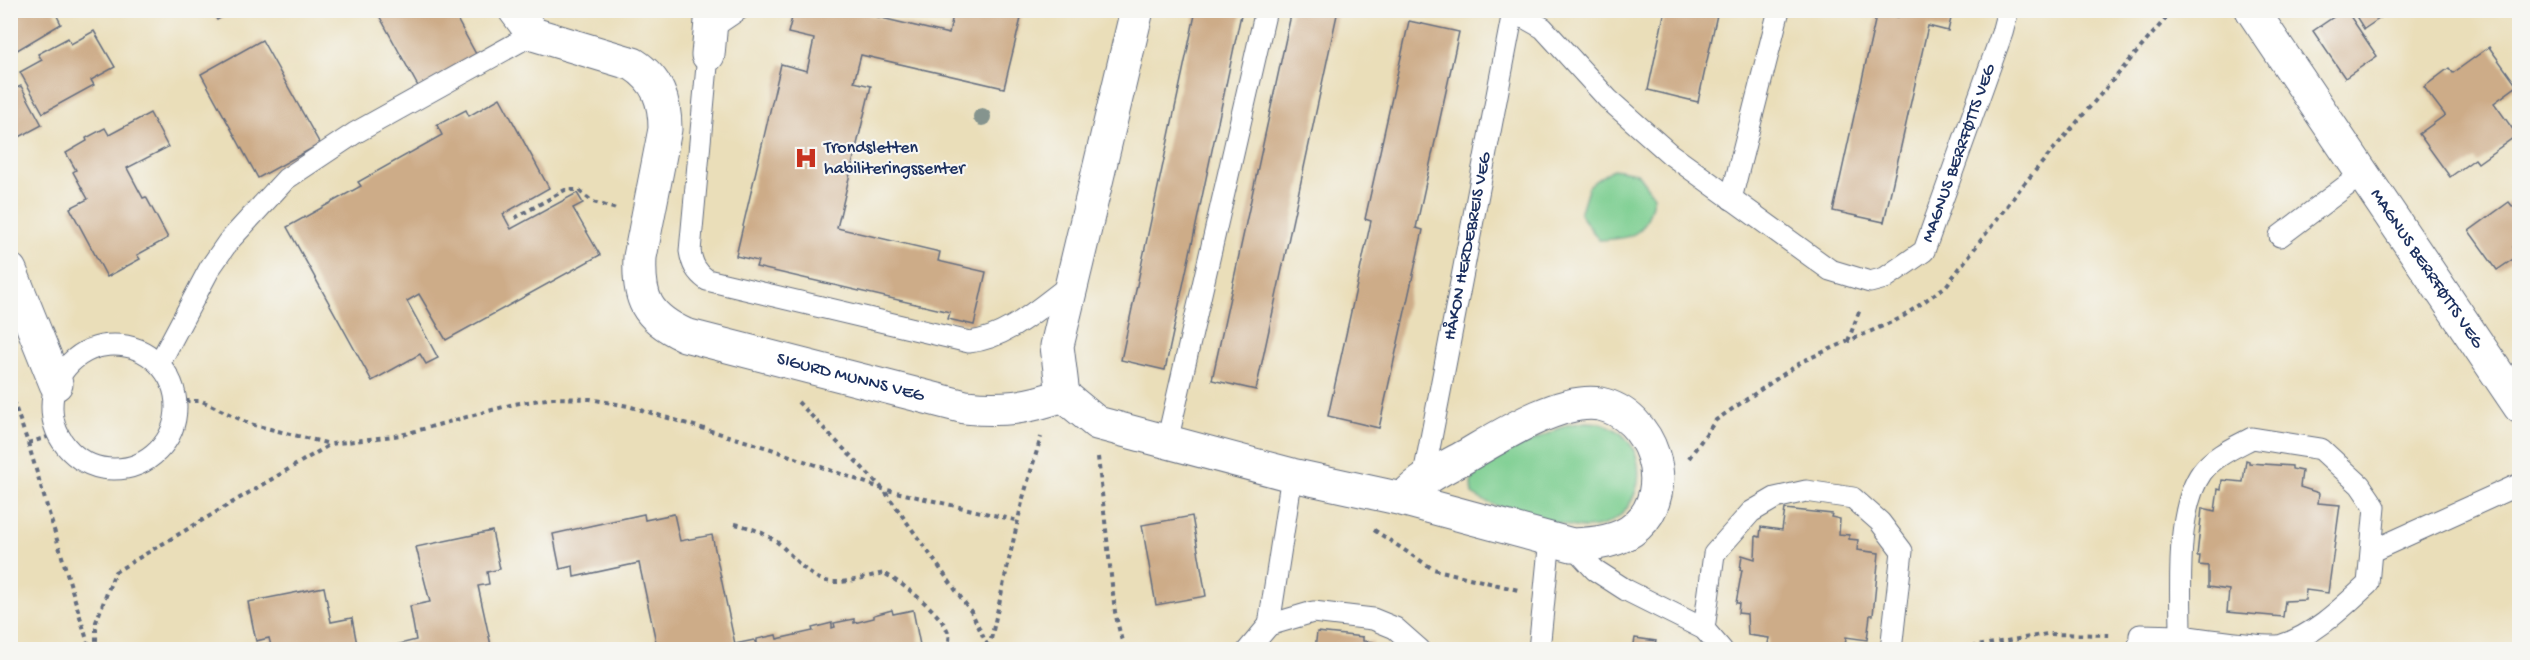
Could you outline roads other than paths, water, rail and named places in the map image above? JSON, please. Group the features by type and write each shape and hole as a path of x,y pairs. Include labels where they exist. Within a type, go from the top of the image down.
{"street":[{"path":"1137,10 1057,346 1063,395 1097,423 1292,475 1413,490 1561,542 1598,543 1636,527 1650,509 1657,488 1657,465 1648,442 1633,422 1615,409 1597,404 1556,410 1525,423 1413,490"},
{"name":"MAGNUS BERRFØTTS VEG","path":"2252,10 2520,406"},
{"name":"SIGURD MUNNS VEG","path":"524,22 633,64 647,73 655,83 665,110 665,129 640,257 640,289 655,317 685,335 964,407 1012,409 1063,395"},
{"path":"10,270 56,384"}],"lane":[{"path":"738,10 710,31 690,251 692,263 698,273 707,280 969,342 999,335 1074,282"},
{"path":"1167,442 1266,10"},
{"path":"1731,200 1779,10"},
{"name":"MAGNUS BERRFØTTS VEG","path":"1512,11 1546,19 1608,99 1670,154 1830,270 1870,282 1885,278 1924,250 2002,33 2008,10"},
{"name":"HÅKON HERDEBREIS VEG","path":"1413,490 1512,11"},
{"path":"159,364 210,268 228,242 286,180 524,22"},
{"path":"2280,236 2362,174"},
{"path":"122,345 142,351 159,364 171,381 176,401 176,420 168,438 156,454 140,464 121,470 102,469 83,462 68,450 57,434 52,418 52,401 56,384 66,367 82,353 102,346 122,345"},
{"path":"2140,642 2181,636 2280,646 2308,632 2340,610 2368,584 2375,507 2360,485 2321,449 2252,438 2225,452 2202,472 2187,507 2181,554 2181,636"},
{"path":"1248,650 1269,625 1292,475"},
{"path":"2372,551 2520,484"},
{"path":"1704,629 1714,554 1751,512 1775,498 1806,490 1853,498 1880,522 1902,551 1891,650"},
{"path":"1539,650 1545,591 1561,542 1595,570 1618,585 1704,629 1722,650"},
{"path":"1269,625 1314,612 1373,619 1395,628 1420,650"}],"place":[{"name":"Trondsletten habiliteringssenter","path":"806,158"}]}
